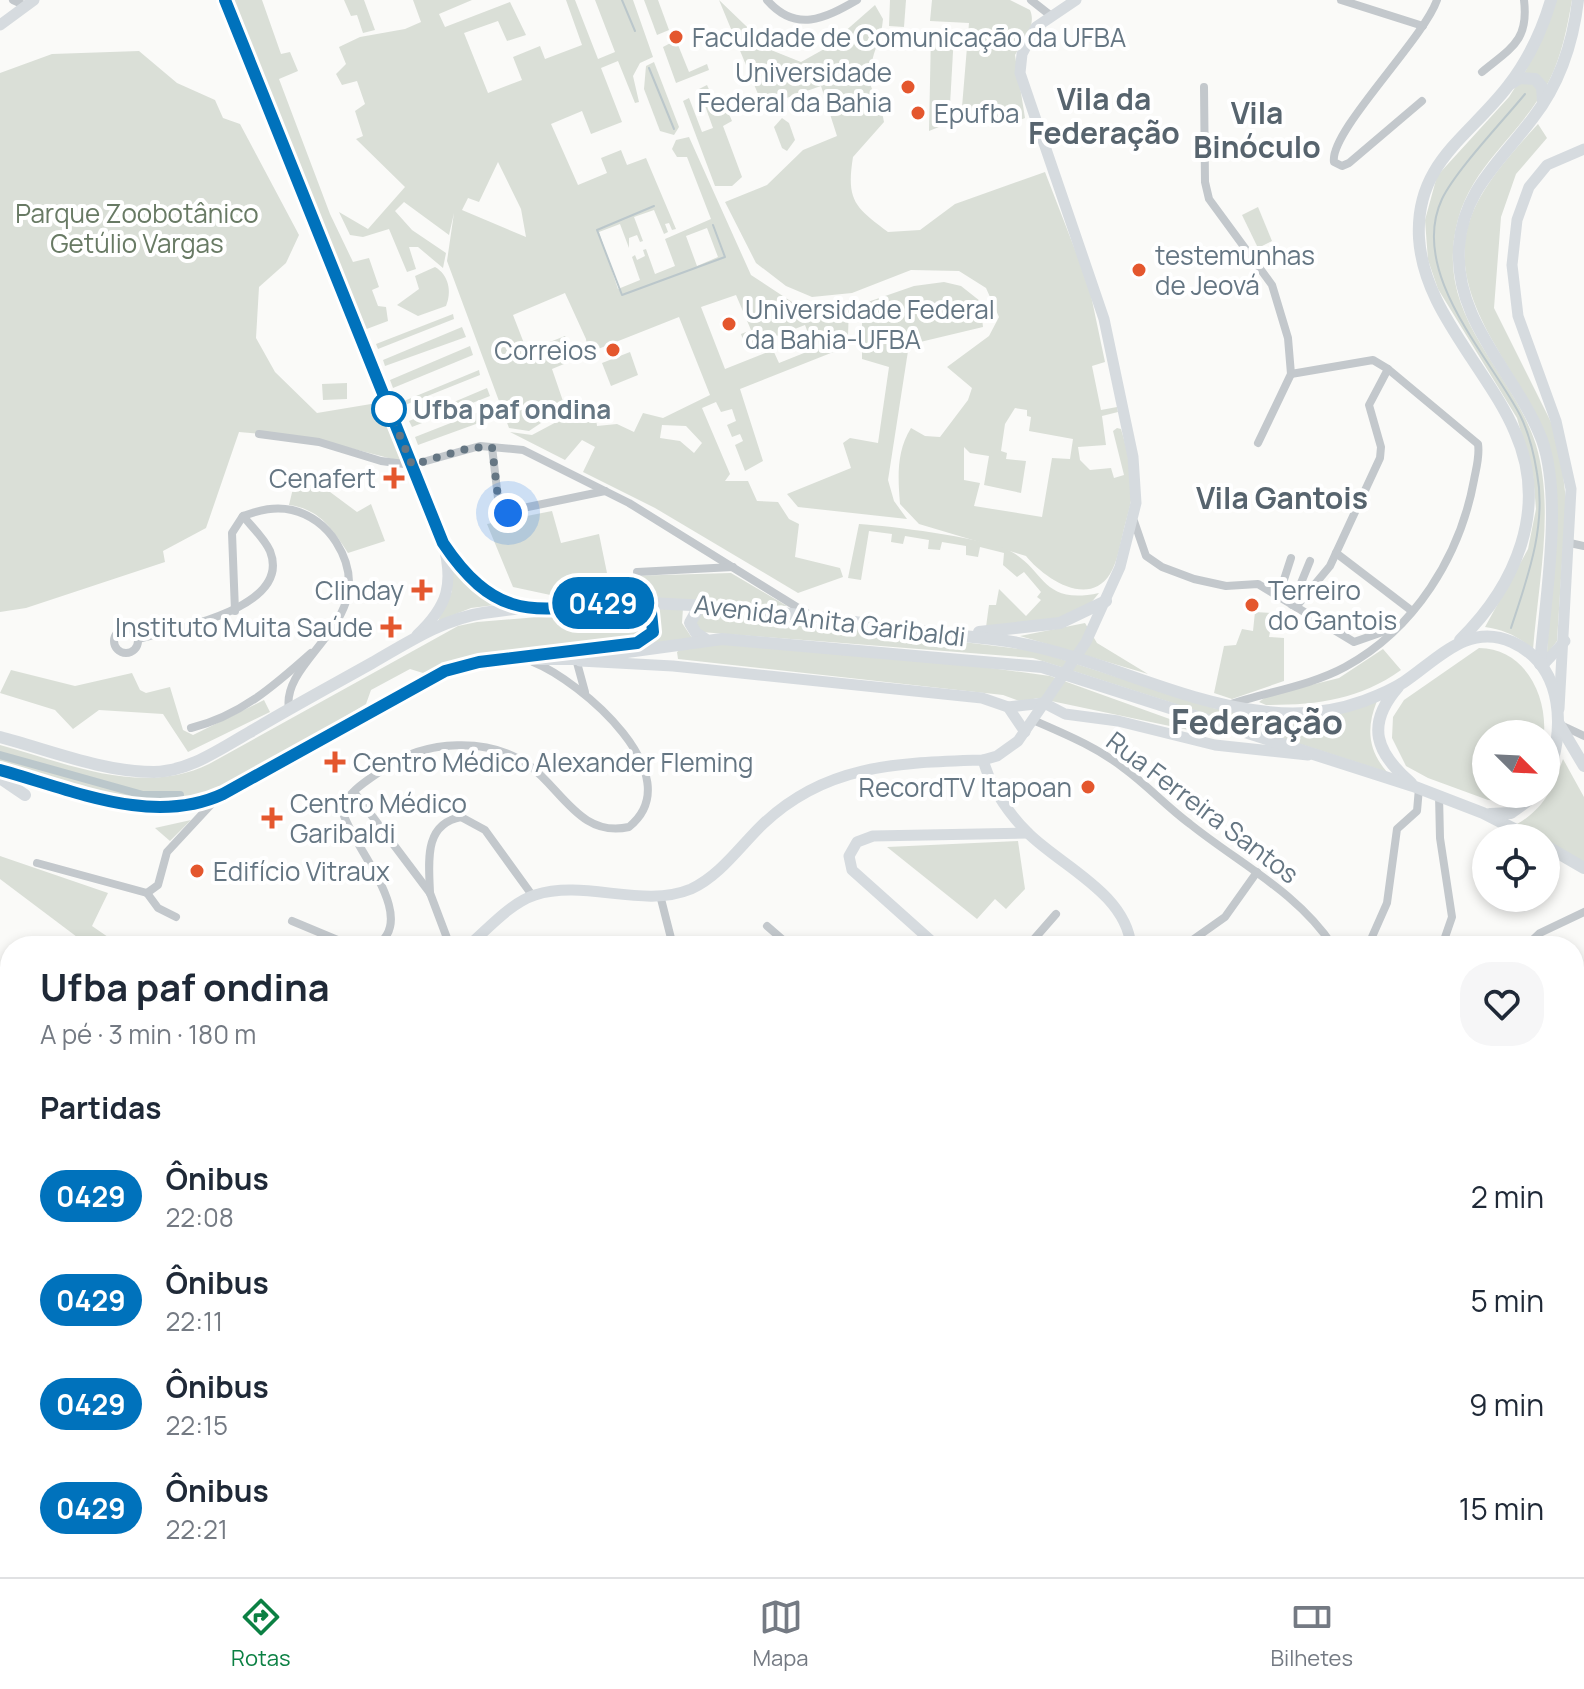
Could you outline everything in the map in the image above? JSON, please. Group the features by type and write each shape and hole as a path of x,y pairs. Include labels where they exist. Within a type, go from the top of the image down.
{"main road":[{"path":"215,0 238,31"},
{"path":"225,0 443,543 451,577 447,598 431,622 411,641"},
{"path":"481,936 532,895 571,890 660,895 677,893 706,880 779,809 812,786 891,765 983,760 1010,748 1025,732 1086,642 1106,601 1133,520 1137,480 1127,405 1104,319 1020,73 1025,45 1036,27 1076,0"},
{"path":"1559,709 1541,665 1552,500 1549,464 1532,419 1470,314 1462,285 1459,250 1464,218 1475,190 1543,104 1566,58 1578,0"},
{"path":"0,25 30,3"},
{"path":"1458,642 1488,609 1512,570 1528,522 1530,485 1522,450 1510,420 1448,322 1428,281 1421,254 1420,215 1426,187 1438,162 1509,85 1535,44 1550,3"},
{"path":"1509,85 1520,78 1535,79 1542,87 1543,104"},
{"path":"1559,720 1570,543 1569,469 1556,421 1518,316 1512,265 1517,220 1529,187 1547,165 1584,149"},
{"path":"443,543 474,584 521,609"},
{"path":"521,657 643,642 654,626 651,612 642,601"},
{"name":"Avenida Anita Garibaldi","path":"0,737 114,766 168,771 208,757 411,641 458,619 521,609 642,601 809,614 1042,648 1228,705 1274,713 1310,713 1345,707 1400,685 1458,642 1483,636 1498,637 1521,647 1541,665"},
{"path":"943,633 1008,631 1060,623 1106,601"},
{"path":"700,605 690,623 700,640"},
{"name":"Avenida Anita Garibaldi","path":"576,659 700,640 1028,664 1081,678 1416,787 1505,824"},
{"name":"Avenida Anita Garibaldi","path":"673,666 677,652 700,640"},
{"path":"1541,665 1565,640"},
{"name":"Avenida Anita Garibaldi","path":"0,770 137,806 175,807 219,797 445,671 479,662 521,657 673,666 982,698 1008,707 1045,702 1065,714"},
{"name":"Avenida Anita Garibaldi","path":"1400,685 1382,709 1377,732 1386,756 1416,787"},
{"path":"1008,707 1025,732"},
{"name":"Avenida Anita Garibaldi","path":"1033,720 1065,714 1088,715 1215,745 1310,755"},
{"path":"1560,726 1584,766"},
{"path":"1215,745 1223,739 1224,727"},
{"path":"983,760 1001,800 1028,833 1121,914 1128,936"},
{"path":"0,778 25,795"},
{"path":"1483,813 1511,813 1518,808"},
{"path":"926,936 852,870 849,856 857,842 873,836 1028,833"},
{"path":"1560,854 1584,868"}],"street":[{"path":"13,0 30,3"},
{"path":"767,0 791,19 802,22 825,17 857,0"},
{"path":"1031,0 1050,15"},
{"path":"1341,0 1423,26"},
{"path":"1422,101 1349,163 1342,166 1334,162 1335,147 1423,26 1437,0"},
{"path":"1482,72 1517,43 1525,23 1524,0"},
{"path":"1204,87 1205,182 1209,199 1278,298 1288,338 1291,374 1258,443"},
{"path":"1228,705 1330,674 1373,649 1412,611 1443,568 1463,527 1478,444 1373,360 1291,374"},
{"path":"1294,606 1336,553 1382,452 1369,405 1388,369"},
{"path":"259,434 319,442 381,461 412,465 469,448 523,450 605,491 809,614"},
{"path":"492,447 498,498 504,512 605,491"},
{"path":"235,611 232,533 243,516 269,508 295,510 321,524 339,546 348,588 341,617 291,689 289,709"},
{"path":"138,639 235,611 261,590 272,562 265,544 243,516"},
{"path":"1133,520 1140,547 1152,562 1177,574 1226,586 1258,584 1354,642 1397,627"},
{"path":"1570,543 1584,546"},
{"path":"706,570 708,551"},
{"path":"1336,553 1412,611"},
{"path":"1280,596 1291,558"},
{"path":"1294,606 1310,561"},
{"path":"637,572 734,567"},
{"path":"191,728 228,716 262,696 324,642"},
{"path":"387,936 392,915 345,820 343,805 354,792 409,754 442,746 475,746 529,766 587,821 609,829 629,827 647,803 646,779 627,737 588,696 552,671 521,657"},
{"path":"576,659 588,696"},
{"name":"Rua Ferreira Santos","path":"1033,720 1108,757 1305,911 1325,936"},
{"path":"1560,724 1584,736"},
{"path":"1372,936 1387,903 1397,829 1417,811 1416,787"},
{"path":"354,792 430,893 446,936"},
{"path":"1439,795 1440,838 1452,903 1452,917 1445,936"},
{"path":"147,893 158,885 167,852 219,797"},
{"path":"430,893 431,841 442,824 461,817 485,830 532,895"},
{"path":"37,863 147,893 158,908 176,917"},
{"path":"1198,936 1225,917 1257,872"},
{"path":"660,895 670,936"},
{"path":"1537,936 1584,912"},
{"path":"1037,936 1056,914"},
{"path":"292,921 328,936"},
{"path":"767,926 778,936"}],"green space":[{"path":"234,0 262,0 281,54 290,52 298,71 279,79 330,214 353,262 369,258 379,287 372,290 378,306 386,307 388,321 364,330"},
{"path":"344,0 364,0 375,30 363,33 357,15 351,16"},
{"path":"413,0 472,0 439,14 445,27 510,2 526,35 507,41 498,21 464,33 488,93 522,80 513,57 540,46 545,59 582,45 566,0 575,0 598,59 615,52 595,0 633,0 653,57 640,63 633,76 639,102 635,103 618,61 601,68 622,122 591,134 582,111 551,124 578,185 607,173 601,158 621,150 627,165 646,158 676,229 672,230 669,223 665,224 668,232 664,234 654,210 634,217 643,241 640,242 637,235 629,238 629,248 620,224 599,232 618,289 640,280 632,257 635,255 637,260 645,256 643,250 646,249 655,274 675,266 665,239 711,219 687,157 677,157 672,149 676,140 689,137 751,275 792,302 830,310 849,308 848,335 841,349 740,389 763,461 745,471 735,445 743,441 740,434 732,437 727,425 736,421 732,409 721,412 716,402 702,408 730,474 725,481 748,481 757,501 778,502 789,519 799,524 795,557 840,568 843,577 798,593 655,508 583,472 595,447 582,440 565,460 510,432 532,435 594,402 597,426 617,424 634,432 643,413 663,418 710,395 679,317 588,353 586,339 565,293 513,315 527,351 565,336 576,359 552,369 565,407 529,431 509,428 447,261 454,213 449,235 404,202 395,211 412,230 446,253 443,268 418,247 409,247 416,269 407,272 389,229 363,237 350,235 339,212 368,229 405,187 356,139 363,136 355,111 365,104 357,81 342,85 336,74 346,64 339,47 360,37 405,29 421,22","holes":["498,162 521,209 526,237 462,210 468,198 479,202","707,228 718,257 697,266 686,236","736,295 751,330 741,334 746,348 805,325 814,349 779,363 773,350 725,369 701,307","662,425 686,426 702,443 694,453 680,441 660,438"]},
{"path":"644,0 658,0 669,30 657,35"},
{"path":"719,0 771,50 801,62 826,48 875,5 883,19 870,81 884,122 853,157 851,172 852,193 868,216 888,232 920,230 955,204 1045,172 1089,286 1105,362 1092,366 1101,410 1117,407 1118,412 1102,416 1106,445 1078,447 1080,460 1090,470 1111,468 1114,478 1124,475 1113,431 1117,428 1121,429 1130,467 1130,506 1112,570 1101,584 1090,589 1066,586 1043,573 1026,556 919,524 900,504 899,465 906,437 911,428 925,436 940,437 968,400 972,388 947,367 989,336 999,317 986,288 959,271 911,270 852,293 812,297 786,286 756,263 725,202 767,185 803,150 837,136 821,86 775,102 758,94","holes":["1015,408 1027,410 1027,416 1031,417 1029,431 1073,439 1070,459 1052,458 1042,517 974,506 980,483 964,480 964,447 970,453 989,456 984,485 1021,493 1026,461 1006,459 1007,453 1001,451 1005,424"]},
{"path":"890,0 906,0 904,27 889,26"},
{"path":"932,0 1010,0 1030,10 1030,28 1015,55 1025,118 1012,123 961,119 969,23 930,21"},
{"path":"1556,0 1572,0 1554,71 1535,104 1476,179 1457,224 1453,252 1461,305 1526,420 1542,469 1544,546 1533,650 1511,634 1485,627 1528,549 1536,509 1533,475 1517,418 1438,289 1428,260 1425,220 1437,176 1509,97 1526,70"},
{"path":"931,33 954,34 949,123 929,131"},
{"path":"676,40 689,72 707,64 709,70 676,83 663,47"},
{"name":"Parque Zoobotânico Getúlio Vargas","path":"139,51 177,83 215,100 223,118 240,124 299,235 286,263 259,287 256,338 275,372 317,413 377,403 404,462 315,439 239,432 206,528 163,551 165,562 26,608 0,612 0,73 52,54"},
{"path":"654,62 679,127 674,135 660,131 644,89 646,66"},
{"path":"707,85 717,107 725,105 732,121 723,126 742,177 732,186 715,186 683,101 689,98 702,132 713,128 699,89"},
{"path":"782,118 789,123 795,140 787,151 782,148 774,127"},
{"path":"1538,124 1547,138 1516,174 1501,217 1494,308 1554,428 1562,466 1566,500 1557,641 1547,654 1555,549 1554,469 1538,419 1477,310 1467,279 1464,251 1468,226 1478,201 1493,177"},
{"path":"1258,207 1272,241 1258,248 1242,215"},
{"path":"435,267 448,284 446,306 418,316 397,305 419,289 415,276"},
{"path":"944,282 961,286 980,301 983,327 916,343 908,351 888,480 894,501 907,519 798,507 787,494 851,468 843,443 850,438 878,443 889,367 862,359 862,304 914,286"},
{"path":"453,314 454,319 378,349 376,344"},
{"path":"462,327 466,337 385,366 383,360"},
{"path":"470,346 473,355 393,388 390,380"},
{"path":"630,352 638,375 611,386 602,363"},
{"path":"479,370 480,375 405,405 404,401"},
{"path":"347,383 347,399 323,400 322,384"},
{"path":"487,388 490,396 412,427 409,421"},
{"path":"494,406 498,416 418,445 415,437"},
{"path":"295,480 326,489 357,512 371,504 385,541 348,553 317,515 289,505"},
{"path":"552,511 561,543 599,534 607,573 626,577 618,590 569,599 513,587 487,524"},
{"path":"859,524 975,540 1006,549 1019,557 1054,590 1079,596 1099,593 1082,614 1061,621 986,627 989,605 996,605 999,589 1026,616 1041,600 1037,597 1041,592 1024,572 1017,577 1003,565 1004,553 980,547 978,557 966,555 966,546 942,542 940,550 928,549 929,540 905,536 903,544 891,542 892,534 869,531 861,580 848,578"},
{"path":"452,563 503,604 471,608 438,621 452,591"},
{"path":"731,573 787,606 576,599 620,591 628,576"},
{"path":"658,607 683,608 682,623 692,638 652,644 659,631"},
{"path":"635,609 643,612 647,621 642,634 633,638 469,656 423,673 410,669 371,690 366,704 292,750 236,780 182,799 156,802 119,798 0,764 0,745 104,774 157,777 183,773 209,764 458,626"},
{"path":"703,610 1036,651 1213,708 1270,719 1320,718 1377,701 1371,720 1371,738 1376,755 1387,772 1033,658 701,632 694,626"},
{"path":"1255,612 1274,613 1269,637 1284,638 1284,681 1232,699 1214,693 1224,646 1236,645 1242,629 1253,631"},
{"path":"1085,623 1097,643 1148,674 1020,636"},
{"path":"704,643 940,661 1050,676 1217,736 1037,698 1022,702 1003,695 678,659 677,652 685,646"},
{"path":"1479,648 1495,650 1520,664 1529,676 1541,703 1544,720 1472,720 1472,794 1428,778 1406,766 1392,738 1393,717 1404,700"},
{"path":"1383,649 1401,670 1369,688 1320,702 1266,705 1259,702 1267,696 1339,678"},
{"path":"11,670 75,686 132,673 140,690 146,693 170,687 183,730 193,735 264,700 270,712 188,752 163,714 99,710 73,729 55,710 0,693"},
{"path":"1563,759 1584,797 1584,864 1560,850 1560,824 1517,824 1537,808 1560,808 1560,767"},
{"path":"191,820 170,841 155,828"},
{"path":"1018,841 1025,889 1006,909 995,899 977,919 887,847"},
{"path":"0,856 108,893 92,926 106,936 76,936 0,879"}],"waterway":[{"path":"622,0 635,31"},
{"path":"649,68 674,129"},
{"path":"1511,628 1534,552 1539,513 1536,466 1520,415 1473,340 1444,284 1435,255 1434,227 1449,187 1525,94"},
{"path":"654,206 597,230 622,295 725,257 713,225"},
{"path":"0,755 143,795 180,795"}],"bus line":[{"name":"0429","path":"0,770 123,804 160,808 190,805 219,797 445,671 479,662 637,643 646,640 653,632 654,620 642,601 521,609 483,591 455,561 443,543 225,0"}],"place":[{"name":"Faculdade de Comunicação da UFBA","path":"676,37"},
{"name":"Universidade Federal da Bahia","path":"908,87"},
{"name":"Epufba","path":"918,113"},
{"name":"testemunhas de Jeová","path":"1139,270"},
{"name":"Universidade Federal da Bahia-UFBA","path":"729,324"},
{"name":"Correios","path":"613,350"},
{"name":"Ufba paf ondina","path":"389,409"},
{"name":"Cenafert","path":"394,478"},
{"name":"Clinday","path":"422,590"},
{"name":"Terreiro do Gantois","path":"1252,605"},
{"name":"Instituto Muita Saúde","path":"391,627"},
{"name":"Centro Médico Alexander Fleming","path":"335,762"},
{"name":"RecordTV Itapoan","path":"1088,787"},
{"name":"Centro Médico Garibaldi","path":"272,818"},
{"name":"Edifício Vitraux","path":"197,871"}],"district":[{"name":"Vila da Federação","path":"1104,115"},
{"name":"Vila Binóculo","path":"1257,129"},
{"name":"Vila Gantois","path":"1282,497"},
{"name":"Federação","path":"1257,721"}],"route":[{"path":"389,409 412,465 469,448 492,447 499,506 508,513"}]}
